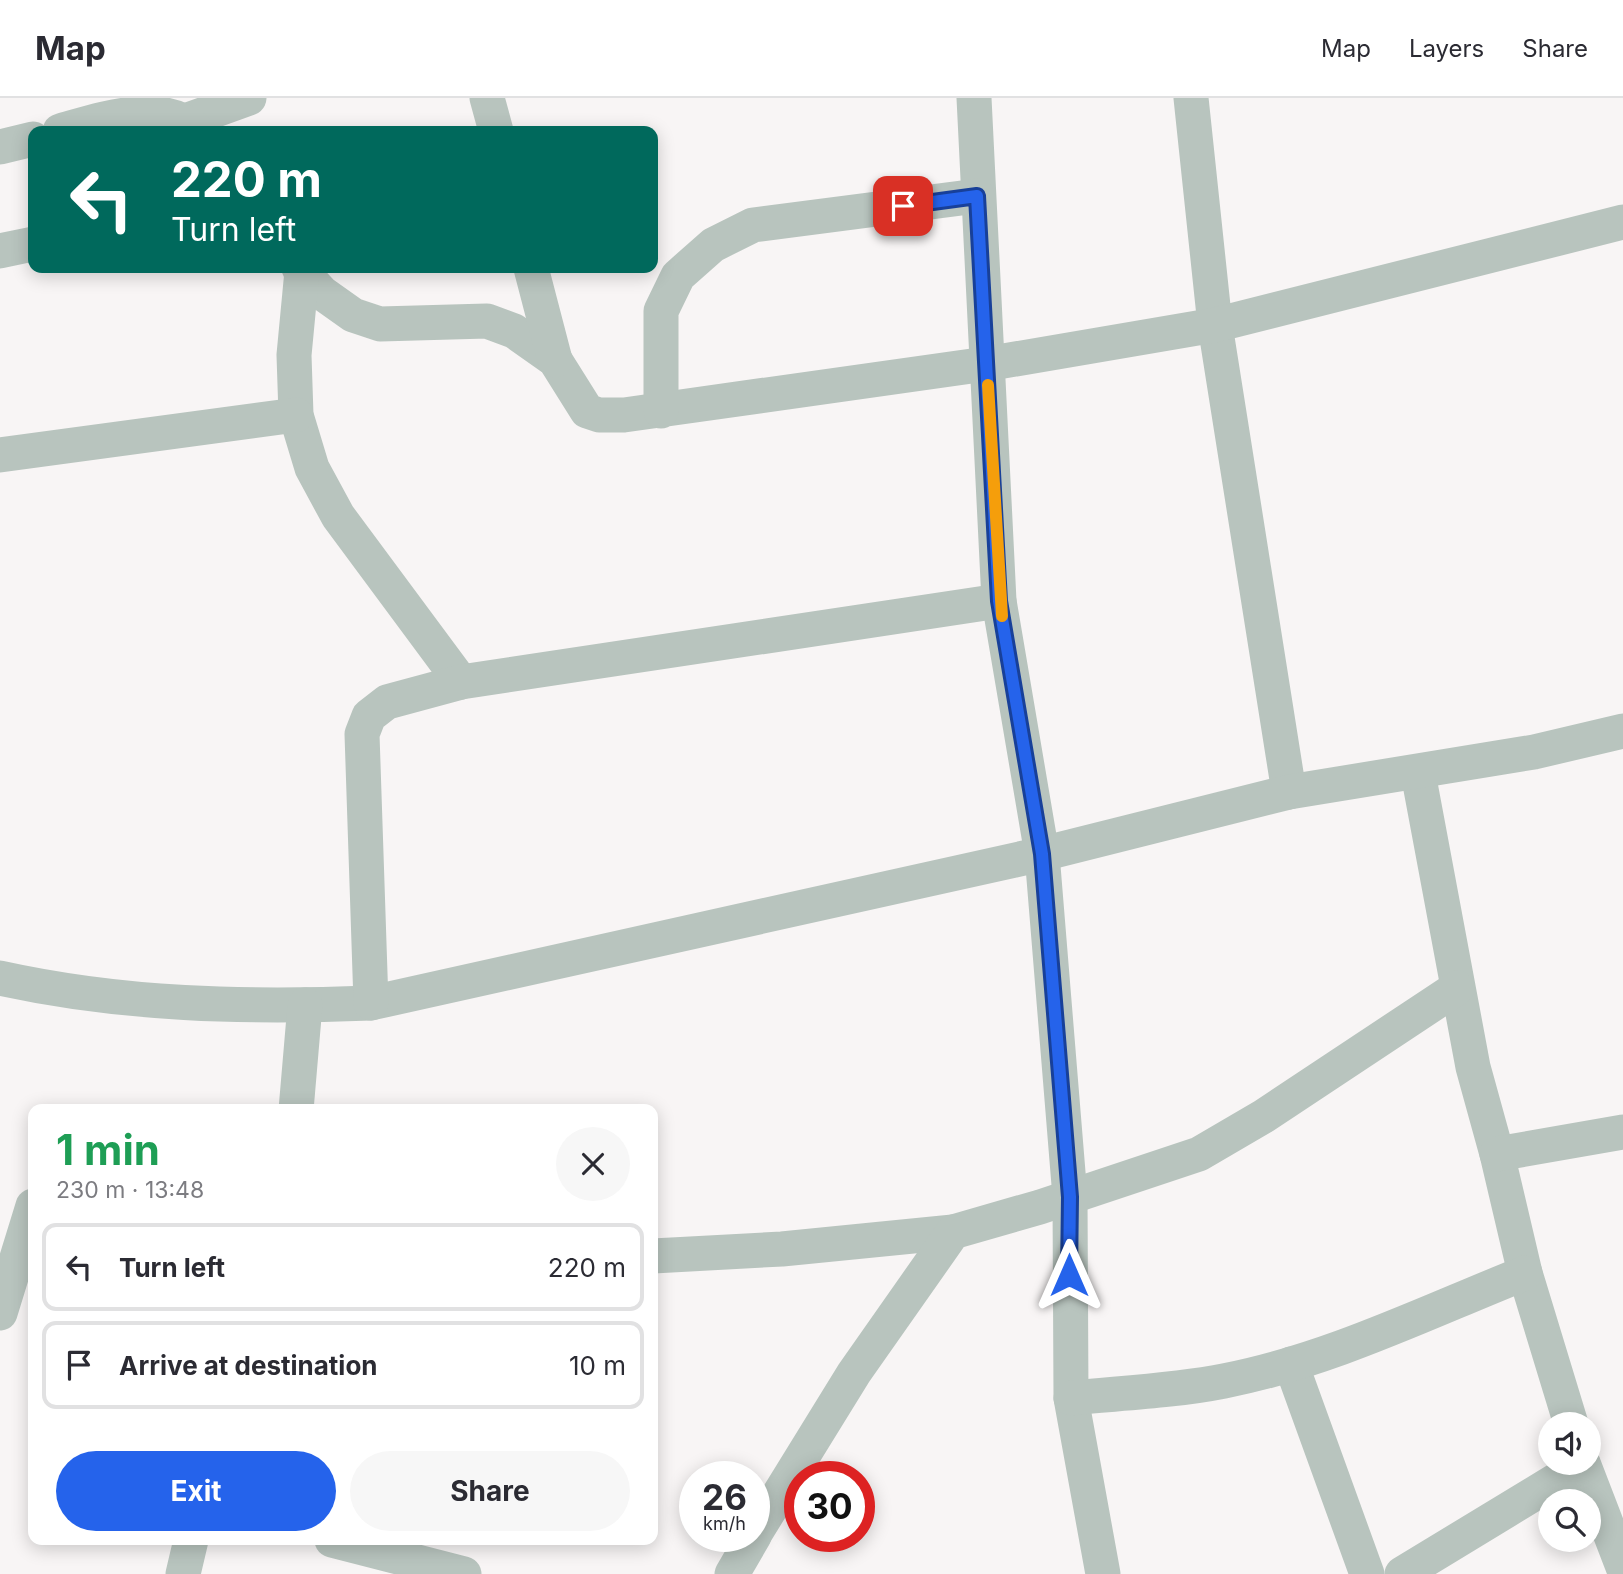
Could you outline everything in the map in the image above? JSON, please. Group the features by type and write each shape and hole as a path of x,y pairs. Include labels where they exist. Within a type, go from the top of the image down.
{"street":[{"path":"79,126 147,108 168,110 193,125 249,98"},
{"path":"487,98 495,126"},
{"path":"974,98 999,601 1042,854 1070,1197 1071,1398 1103,1574"},
{"path":"1191,98 1215,325 1289,792"},
{"path":"0,147 28,140"},
{"path":"662,411 661,311 678,276 713,245 753,225 977,196"},
{"path":"532,273 555,360 587,411 599,415 662,411 986,364 1215,325 1623,222"},
{"path":"0,251 28,245"},
{"path":"301,273 293,355 296,415 312,468 338,516 461,682"},
{"path":"304,273 322,293 353,315 380,324 487,321 514,331 555,360"},
{"path":"0,455 296,415"},
{"path":"371,1003 362,734 369,716 387,702 461,682 999,601"},
{"path":"0,978 64,992 138,1000 305,1005 371,1003 1042,854 1289,792 1534,752 1623,731"},
{"path":"1418,773 1473,1067 1525,1273 1567,1412"},
{"path":"658,1256 782,1249 953,1232 1199,1154 1264,1116 1457,988"},
{"path":"297,1104 305,1005"},
{"path":"1497,1154 1623,1132"},
{"path":"0,1313 28,1222"},
{"path":"770,1510 854,1373 953,1232"},
{"path":"1071,1398 1224,1381 1291,1364 1375,1334 1525,1273"},
{"path":"1291,1364 1367,1574"},
{"path":"1402,1574 1565,1475"},
{"path":"1587,1475 1623,1567"},
{"path":"183,1574 190,1545"},
{"path":"351,1545 464,1574"},
{"path":"732,1574 745,1552"}],"slow traffic":[{"path":"988,385 1002,616"}],"route":[{"path":"903,206 977,196 999,601 1042,854 1070,1197 1069,1275"}]}
